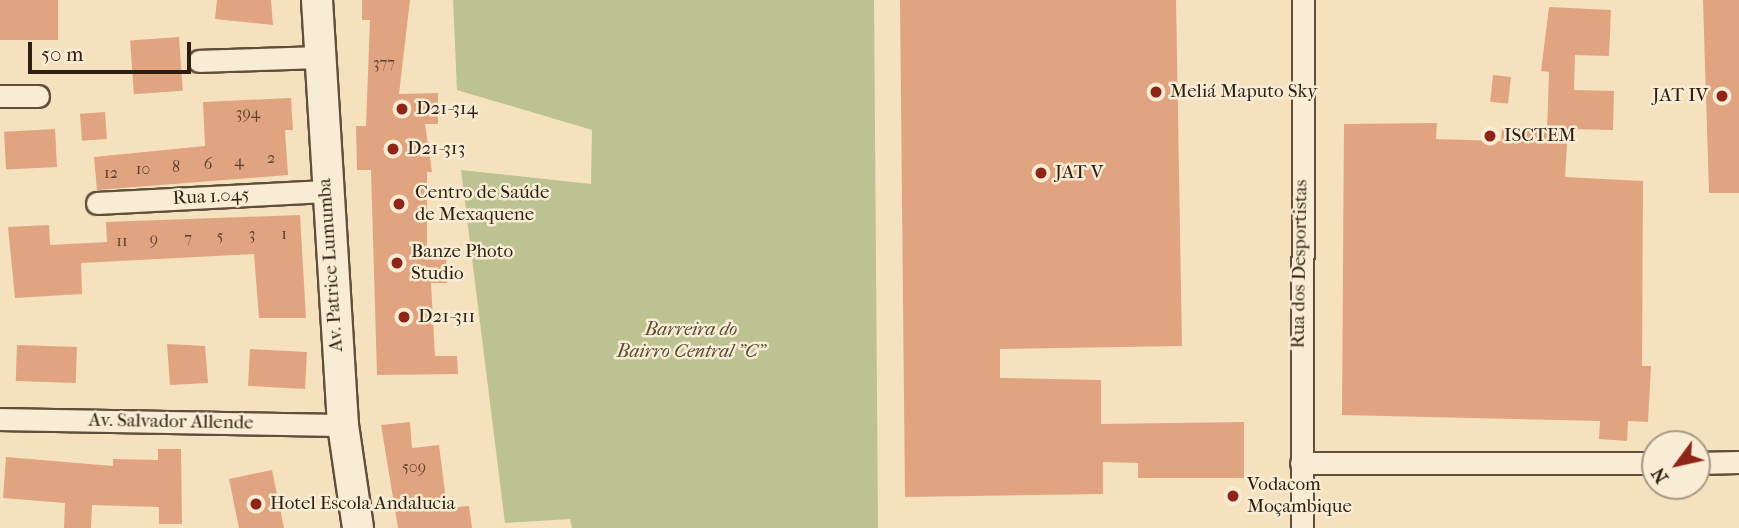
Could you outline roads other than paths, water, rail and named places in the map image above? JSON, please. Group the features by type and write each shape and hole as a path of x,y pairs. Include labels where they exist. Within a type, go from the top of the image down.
{"main road":[{"name":"Av. Patrice Lumumba","path":"317,0 325,191 343,425 358,528"}],"street":[{"name":"Rua dos Desportistas","path":"1302,528 1303,0"},
{"path":"200,61 318,57"},
{"path":"0,96 38,96"},
{"name":"Rua 1.045","path":"97,203 325,191"},
{"name":"Av. Salvador Allende","path":"0,419 343,425"},
{"path":"1711,463 1739,462"},
{"path":"1301,463 1641,463"}],"place":[{"name":"Meliá Maputo Sky","path":"1156,92"},
{"name":"JAT IV","path":"1722,96"},
{"name":"D21-314","path":"402,109"},
{"name":"ISCTEM","path":"1490,136"},
{"name":"D21-313","path":"393,149"},
{"name":"JAT V","path":"1041,173"},
{"name":"Centro de Saúde de Mexaquene","path":"399,204"},
{"name":"Banze Photo Studio","path":"397,263"},
{"name":"D21-311","path":"404,317"},
{"name":"Vodacom Moçambique","path":"1233,496"},
{"name":"Hotel Escola Andalucia","path":"256,504"}],"park label":[{"name":"Barreira do Bairro Central \"C\"","path":"691,341"}]}
